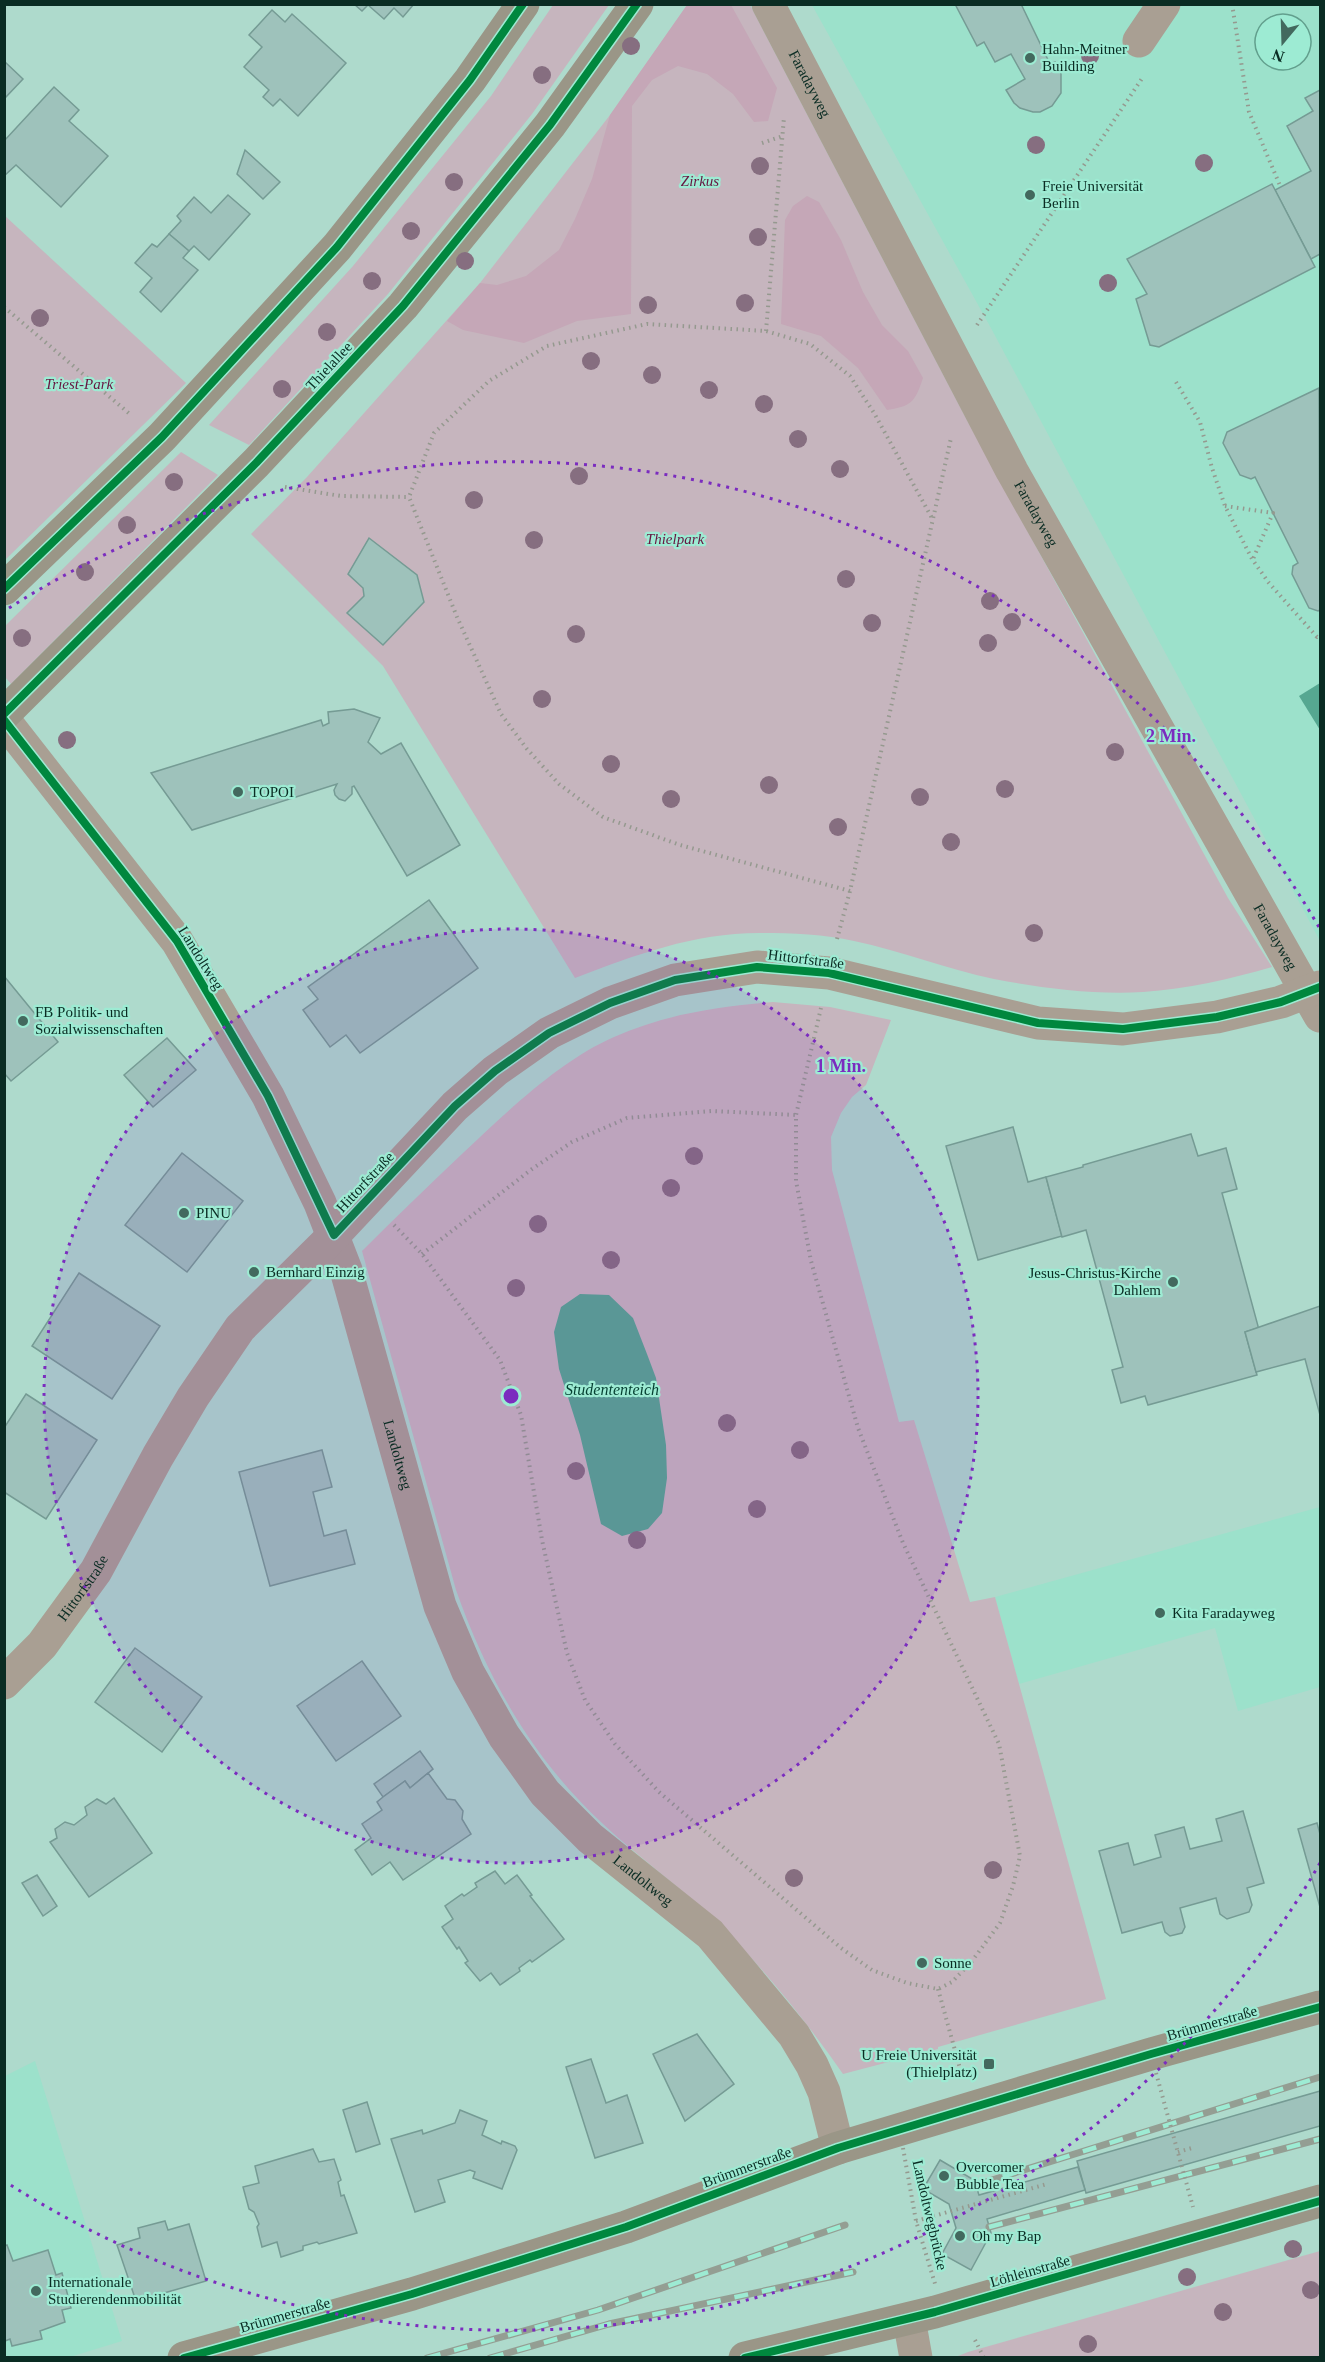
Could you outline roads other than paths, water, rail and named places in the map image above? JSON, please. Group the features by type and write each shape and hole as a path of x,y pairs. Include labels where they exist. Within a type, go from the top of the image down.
{"main road":[{"path":"4,590 162,437 337,247 470,80 524,4"},
{"name":"Thielallee","path":"4,714 256,464 403,306 550,126 637,4"},
{"name":"Brümmerstraße","path":"184,2358 412,2294 626,2227 838,2148 1150,2054 1320,2007"},
{"name":"Löhleinstraße","path":"745,2358 909,2319 1320,2201"}],"street":[{"name":"Faradayweg","path":"768,4 1012,471 1316,999"},
{"path":"1139,41 1164,4"},
{"name":"Landoltweg","path":"4,720 177,941 268,1096 334,1234 440,1606 468,1672 504,1736 545,1793 590,1838 710,1934 794,2036 812,2065 824,2092 838,2148"},
{"name":"Hittorfstraße","path":"4,1683 42,1645 96,1571 158,1456 193,1397 240,1328 334,1234 455,1106 495,1071 549,1033 610,1003 675,980 757,967 829,973 1038,1023 1123,1029 1217,1017 1316,999"},
{"path":"909,2319 916,2358"}],"water":[{"path":"1320,683 1320,730 1299,696"},
{"name":"Studententeich","path":"580,1294 609,1295 633,1318 656,1378 666,1445 667,1478 662,1513 648,1529 622,1536 601,1524 580,1435 559,1369 554,1332 561,1307"}],"railway":[{"path":"976,2185 1320,2077"},
{"path":"989,2227 1320,2139"},
{"path":"427,2358 598,2310 845,2225"},
{"path":"490,2358 609,2324 853,2272"}],"place":[{"name":"Hahn-Meitner Building","path":"1030,58"},
{"name":"Freie Universität Berlin","path":"1030,195"},
{"name":"TOPOI","path":"238,792"},
{"name":"FB Politik- und Sozialwissenschaften","path":"23,1021"},
{"name":"PINU","path":"184,1213"},
{"name":"Bernhard Einzig","path":"254,1272"},
{"name":"Jesus-Christus-Kirche Dahlem","path":"1173,1282"},
{"name":"Kita Faradayweg","path":"1160,1613"},
{"name":"Sonne","path":"922,1963"},
{"name":"U Freie Universität (Thielplatz)","path":"989,2064"},
{"name":"Overcomer Bubble Tea","path":"944,2176"},
{"name":"Oh my Bap","path":"960,2236"},
{"name":"Internationale Studierendenmobilität","path":"36,2291"}],"park label":[{"name":"Zirkus","path":"700,181"},
{"name":"Triest-Park","path":"79,384"},
{"name":"Thielpark","path":"675,539"}]}
